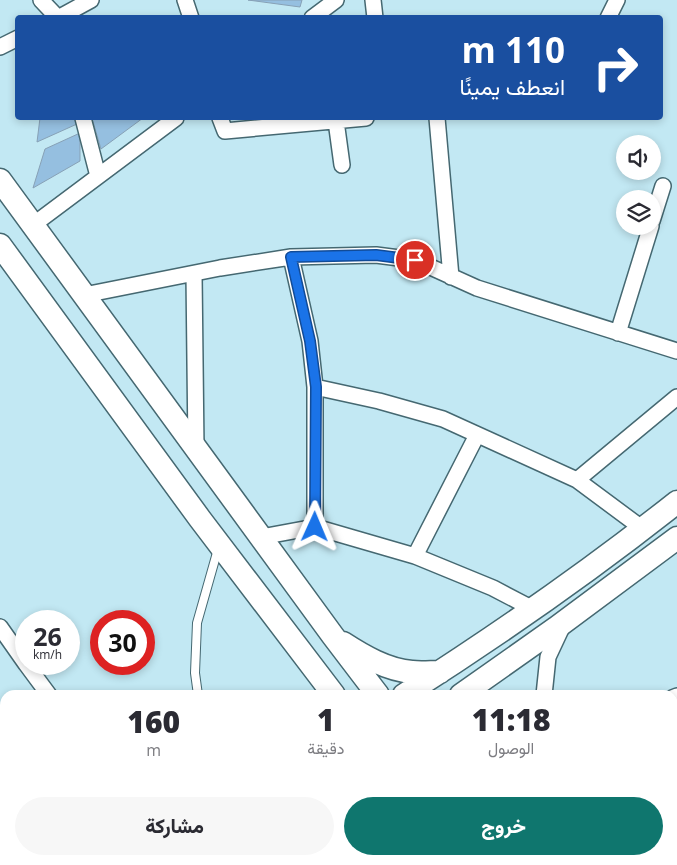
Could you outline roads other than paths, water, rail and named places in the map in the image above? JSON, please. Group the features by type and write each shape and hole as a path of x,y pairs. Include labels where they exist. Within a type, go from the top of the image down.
{"main road":[{"path":"0,180 260,537 374,690"},
{"path":"0,245 219,544 330,690"},
{"path":"412,690 533,609 677,502"},
{"path":"476,690 677,538"},
{"path":"264,603 293,581"},
{"path":"333,636 358,653 394,669 412,672 440,672"},
{"path":"315,670 325,690"}],"street":[{"path":"41,0 55,15"},
{"path":"64,15 91,0"},
{"path":"185,0 190,15"},
{"path":"316,15 336,0"},
{"path":"373,0 375,15"},
{"path":"610,15 617,0"},
{"path":"0,47 15,40"},
{"path":"84,120 98,176"},
{"path":"33,225 173,120"},
{"path":"221,120 225,131 346,120"},
{"path":"436,120 451,276"},
{"path":"336,121 342,165"},
{"path":"661,192 663,186"},
{"path":"618,332 648,235"},
{"path":"84,294 291,257 376,255 415,260 477,288 677,351"},
{"path":"291,257 310,341 316,387 315,527"},
{"path":"194,274 196,449"},
{"path":"316,387 380,401 443,419 577,480 643,529"},
{"path":"577,480 677,397"},
{"path":"415,556 476,435"},
{"path":"260,537 315,527 415,556 493,588 533,609"},
{"path":"545,690 548,657 565,622"},
{"path":"0,627 15,648"},
{"path":"34,675 45,690"}],"lane":[{"path":"197,690 195,673 197,623 219,544"}]}
